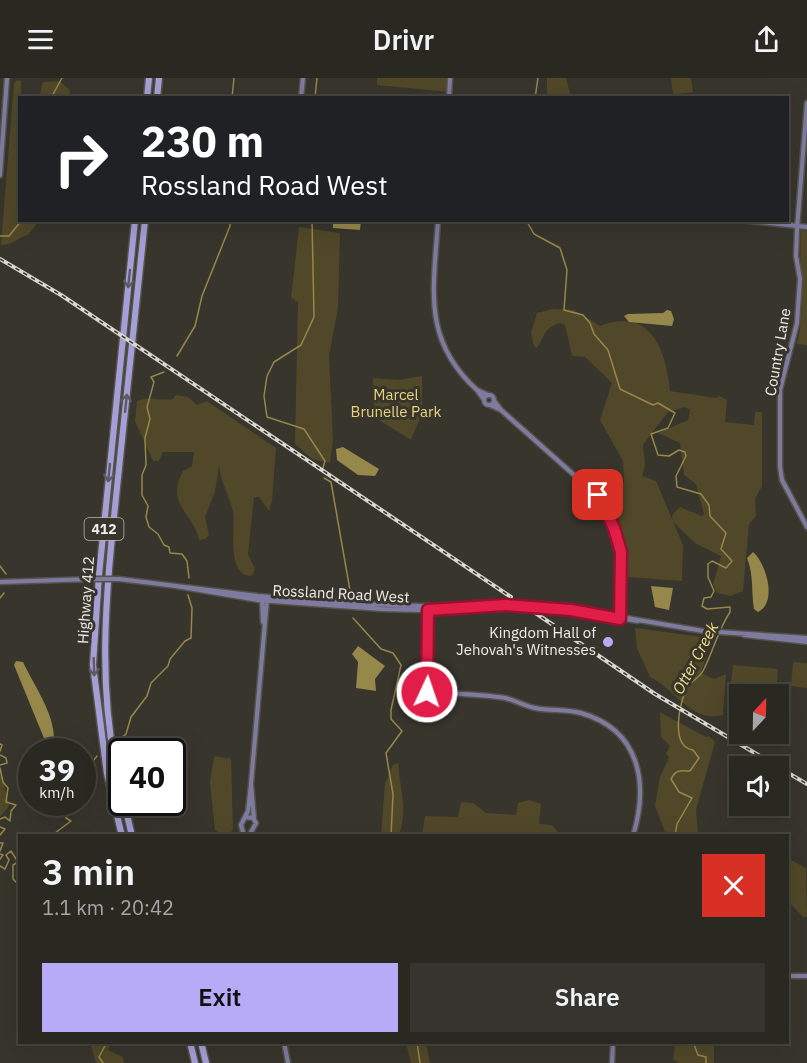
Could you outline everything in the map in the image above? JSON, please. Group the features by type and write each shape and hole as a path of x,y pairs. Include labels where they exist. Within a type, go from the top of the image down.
{"highway":[{"path":"147,96 149,78"},
{"path":"158,96 159,78"},
{"name":"Highway 412","path":"122,834 107,774 93,664 99,575 135,222"},
{"name":"Highway 412","path":"110,738 106,722 103,668 107,592 145,222"},
{"path":"127,816 132,834"},
{"path":"190,1044 195,1063"},
{"path":"201,1044 206,1063"}],"street":[{"path":"0,175 7,78"},
{"path":"301,96 303,78"},
{"path":"449,96 450,78"},
{"name":"Country Lane","path":"807,103 797,226 796,256 800,279 798,312 795,339 780,390 782,480 807,527"},
{"path":"438,222 433,302 435,325 450,360 484,400 501,410"},
{"path":"759,222 807,227"},
{"path":"477,390 489,395 501,410 582,482 592,486 598,492 621,552 620,618"},
{"path":"484,400 489,395"},
{"path":"490,405 494,400"},
{"path":"582,482 586,492 603,505"},
{"path":"586,492 592,486"},
{"path":"591,497 598,492"},
{"name":"Rossland Road West","path":"0,582 119,579 265,599 381,609 506,605 603,615 712,632 807,640"},
{"path":"244,834 241,822 248,811 251,784 265,599"},
{"path":"428,608 427,692 499,697 536,709 575,712 595,719 624,739 634,753 640,775 633,834"},
{"path":"243,829 251,833 256,825 251,784"},
{"path":"244,818 254,819"},
{"path":"789,976 807,976"},
{"path":"282,1044 288,1063"},
{"path":"612,1063 613,1044"}],"green space":[{"path":"377,78 450,78 449,92 377,85"},
{"path":"547,78 566,78 571,96 547,96"},
{"path":"671,78 691,78 693,92 673,95"},
{"path":"17,80 21,81 21,96 18,96 18,222 38,222 28,235 1,245 14,83"},
{"path":"59,81 70,90 69,96 39,96 43,82"},
{"path":"299,227 340,233 338,308 329,355 333,440 330,463 312,459 295,444 298,302 291,298"},
{"path":"801,230 807,231 807,345 797,344 802,300"},
{"path":"552,309 574,310 600,326 617,321 632,322 644,327 660,347 670,391 716,398 719,396 727,400 725,422 754,425 755,412 762,412 762,486 755,499 756,516 749,524 743,591 730,596 717,593 713,585 721,556 695,543 673,522 683,545 682,581 627,577 621,535 605,500 624,482 623,461 600,420 612,383 585,357 572,356 565,325 559,323 550,328 537,348 534,346 531,333 537,313","holes":["685,407 690,410 688,420 658,433 680,443 684,475 696,484 704,514 702,516 680,507 672,515 673,521 656,481 642,476 645,465 643,445 668,412"]},
{"name":"Marcel Brunelle Park","path":"422,376 422,413 411,440 374,417 373,378 399,380"},
{"path":"176,395 188,397 197,405 207,401 276,448 272,501 269,511 259,497 254,497 248,554 255,569 252,576 244,574 238,568 235,560 233,511 219,466 215,492 205,517 209,535 199,540 196,530 182,508 177,492 183,471 192,466 194,452 163,452 159,461 153,461 135,421 137,401 173,399"},
{"path":"635,628 703,637 711,641 701,673 714,679 726,674 723,715 712,716 693,710 650,677 637,648"},
{"path":"793,662 807,663 807,688 791,686"},
{"path":"733,665 778,669 777,684 731,684"},
{"path":"660,712 706,737 709,736 715,742 696,810 698,834 666,834 655,806 660,777 669,758 666,753 670,746 661,737"},
{"path":"214,756 231,759 233,828 231,832 221,834 215,830 210,782"},
{"path":"398,763 403,799 402,826 399,834 381,834 385,783 393,765"},
{"path":"0,767 9,806 0,817"},
{"path":"529,800 541,804 539,824 552,825 558,834 422,834 425,816 458,817 461,802 473,803 486,813 516,815 518,803"},
{"path":"789,859 806,868 807,917 803,917 789,902"},
{"path":"90,1044 111,1044 108,1050 123,1057 124,1063 96,1063"},
{"path":"406,1044 426,1044 430,1063 411,1063"},
{"path":"675,1044 714,1044 714,1063 679,1063 673,1059"}],"shaded area":[{"path":"333,222 361,222 360,230 333,228"},
{"path":"667,310 671,311 674,319 672,326 629,322 624,316 663,313"},
{"path":"343,447 379,469 375,476 358,475 337,460 336,449"},
{"path":"753,552 766,573 769,592 764,607 758,612 754,609 752,577 747,558"},
{"path":"651,586 673,588 669,610 655,607"},
{"path":"358,646 385,666 375,679 376,691 356,688 358,662 352,654"},
{"path":"16,661 23,662 45,704 53,726 54,738 44,738 14,665"}],"waterway":[{"path":"52,96 62,78"},
{"path":"232,96 234,78"},
{"path":"315,96 317,78"},
{"path":"535,96 538,78"},
{"path":"0,236 9,236 20,222"},
{"path":"177,356 195,326 202,296 230,222"},
{"path":"312,222 314,317 301,345 274,362 267,376 264,396 267,417 304,429 325,461 322,471"},
{"name":"Otter Creek","path":"527,222 534,234 560,248 567,270 564,310 583,315 590,323 594,334 608,350 620,389 653,405 658,403 675,413 668,428 651,434 658,455 669,456 679,450 685,452 686,456 676,476 677,487 701,494 709,505 710,516 726,533 721,549 732,561 726,568 712,561 708,564 708,577 714,591 711,597 704,598 702,606 707,609 730,607 730,612 703,671 688,686 681,704 678,724 681,741 699,758 690,771 677,772 671,779 679,792 692,798 677,824 675,834"},
{"path":"164,372 151,377 154,382 147,407 150,419 145,438 146,465 142,475 142,495 148,506 146,517 149,527 158,534 164,545 169,547 170,553 182,554 187,561 189,578"},
{"path":"324,478 331,482 351,596"},
{"path":"0,566 6,574"},
{"path":"0,598 4,593"},
{"path":"121,738 126,734 131,717 147,696 151,683 168,666 170,659 185,641 191,638 192,608 188,595"},
{"path":"353,618 381,649 393,653 401,665 391,719 402,731 386,753 393,794 391,834"},
{"path":"0,744 2,745 0,751"},
{"path":"0,755 6,758 7,763 0,765"},
{"path":"0,768 3,782 8,788 6,802 16,805 11,811 10,821 5,817 0,819"},
{"path":"54,834 71,821 66,816"},
{"path":"0,827 5,829 0,835"},
{"path":"0,843 3,843 0,851"},
{"path":"0,866 5,869 9,860 6,855 11,851 18,862"},
{"path":"0,854 3,855 0,859"},
{"path":"18,862 13,865 13,879 18,882"},
{"path":"103,1063 99,1057 106,1044"},
{"path":"417,1044 420,1063"},
{"name":"Otter Creek","path":"694,1044 698,1055 706,1057 706,1063"}],"railway":[{"path":"0,259 61,295 511,597"},
{"path":"534,612 655,694 760,756"},
{"path":"789,773 807,784"}],"place":[{"name":"Kingdom Hall of Jehovah's Witnesses","path":"608,642"}],"route":[{"path":"427,692 428,610 506,605 532,606 620,619 621,552 614,528 598,495"}]}
